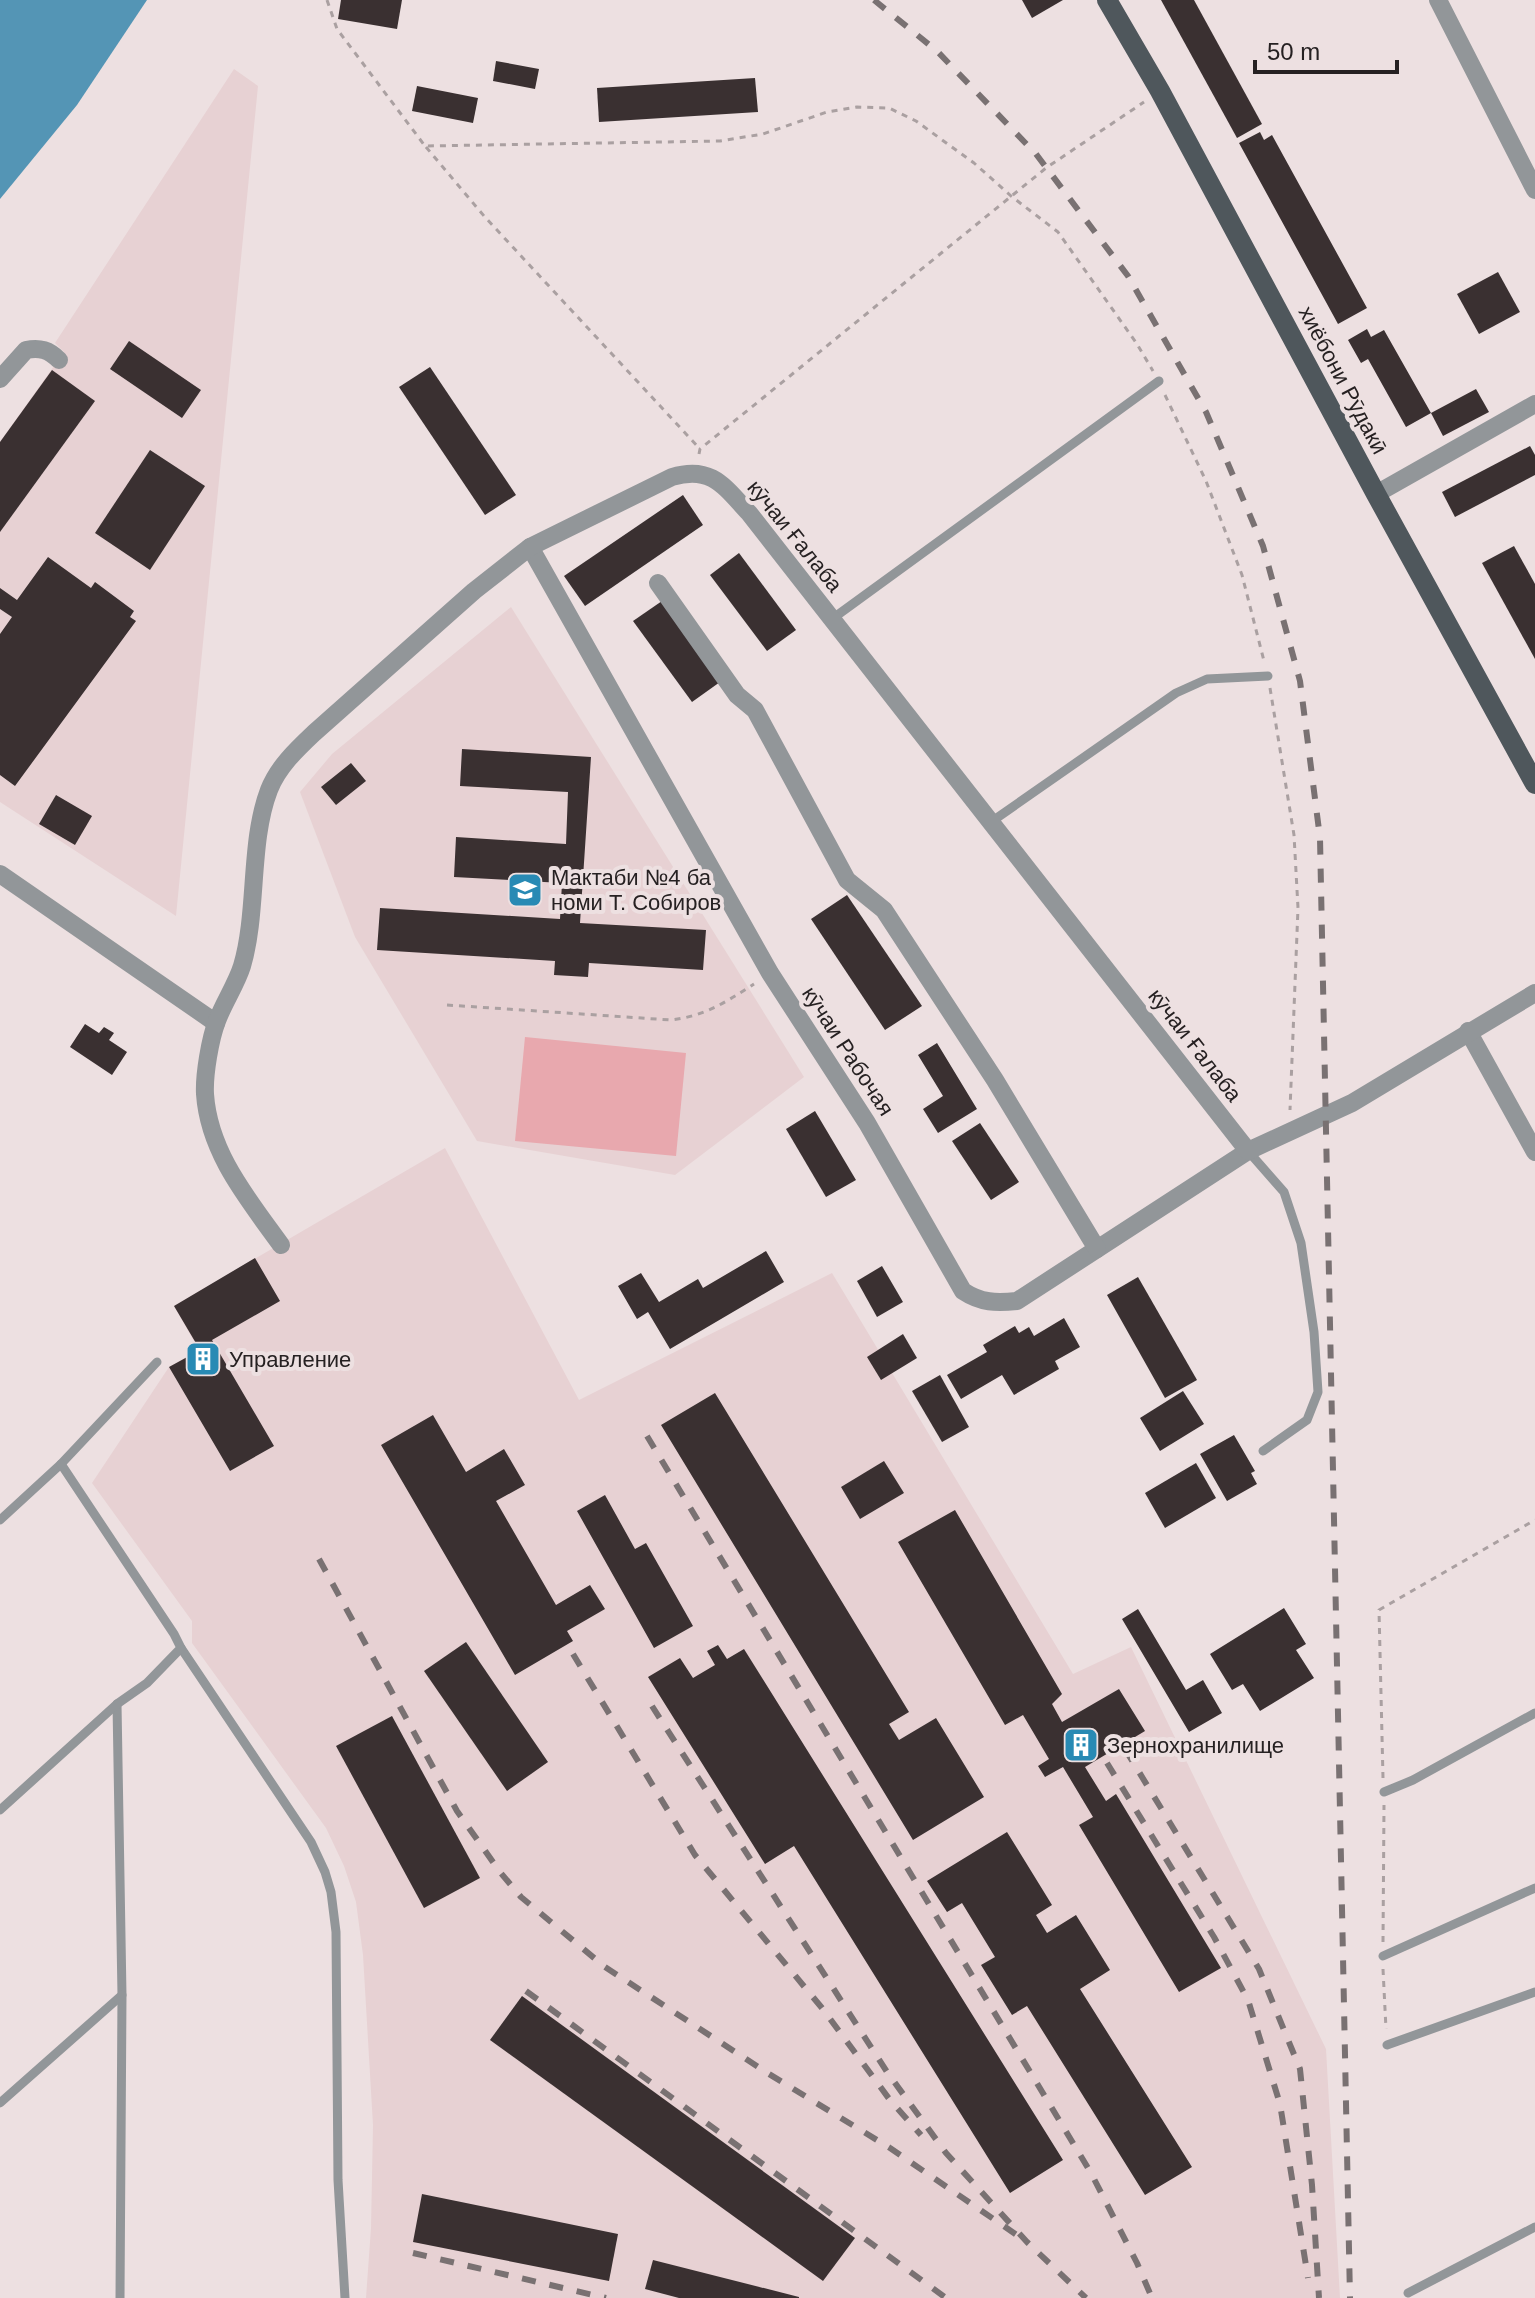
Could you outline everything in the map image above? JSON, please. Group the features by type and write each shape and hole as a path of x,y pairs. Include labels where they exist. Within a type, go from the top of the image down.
{"main road":[{"name":"хиёбони Рӯдакӣ","path":"1107,0 1160,91 1535,784"}],"street":[{"path":"1438,0 1535,190"},
{"path":"0,379 26,350 43,349 59,360"},
{"path":"1376,494 1535,404"},
{"path":"281,1245 230,1174 213,1135 205,1093 216,1023 242,966 262,811 270,787 289,757 474,591 530,547 672,477 688,472 699,473"},
{"name":"кӯчаи Ғалаба","path":"699,473 709,475 722,484 749,513 1248,1151"},
{"name":"кӯчаи Рабочая","path":"530,547 770,973 867,1123 963,1291 978,1301 1017,1301 1248,1151"},
{"path":"658,583 737,695 755,710 847,880 884,910 995,1080 1097,1249"},
{"path":"0,874 216,1023"},
{"path":"1248,1151 1352,1103 1535,993"},
{"path":"1468,1031 1535,1152"}],"lane":[{"path":"830,620 1159,381"},
{"path":"991,822 1176,693 1207,679 1268,676"},
{"path":"1248,1151 1284,1192 1301,1243 1314,1332 1318,1392 1307,1420 1263,1451"},
{"path":"0,1520 61,1464 157,1362"},
{"path":"61,1464 311,1842 325,1872 336,1932 338,2180 345,2298"},
{"path":"0,1810 117,1704 147,1683 181,1648"},
{"path":"117,1704 122,1995 120,2298"},
{"path":"1384,1792 1413,1780 1535,1713"},
{"path":"1383,1956 1535,1888"},
{"path":"1387,2045 1535,1992"},
{"path":"0,2103 122,1995"},
{"path":"1408,2293 1535,2227"}],"path":[{"path":"327,0 337,29 425,146 484,216 700,449 699,473"},
{"path":"700,449 1046,168 1160,91"},
{"path":"425,146 720,141 763,134 827,112 857,107 889,108 916,121 974,163 1058,232 1137,344 1159,381 1206,481 1242,575 1268,676 1294,835 1298,908 1292,1131"},
{"path":"447,1005 671,1020 691,1018 710,1011 748,988"},
{"path":"1387,2045 1379,1610 1535,1520"}],"shaded area":[{"path":"234,69 258,86 176,916 0,802 0,442 64,352 55,343"},
{"path":"511,607 804,1077 675,1175 477,1141 355,937 300,792 332,754"},
{"path":"525,1037 686,1053 676,1156 515,1141"},
{"path":"445,1148 579,1400 832,1273 1073,1674 1131,1647 1326,2049 1340,2298 366,2298 373,2125 363,1955 356,1902 344,1866 326,1828 192,1643 192,1621 92,1483 169,1367 199,1350 174,1306"}],"water":[{"path":"0,0 147,0 77,105 0,199"}],"building":[{"path":"341,0 402,0 397,29 338,19"},
{"path":"1022,0 1063,0 1032,18"},
{"path":"1161,0 1194,0 1262,124 1237,138"},
{"path":"496,61 539,69 535,89 493,81"},
{"path":"755,78 758,112 599,122 597,88"},
{"path":"417,86 478,98 473,123 412,111"},
{"path":"1260,132 1264,140 1272,135 1367,308 1338,324 1239,143"},
{"path":"1498,272 1520,312 1479,334 1457,294"},
{"path":"1367,329 1371,337 1384,330 1431,413 1406,427 1368,359 1361,363 1348,340"},
{"path":"129,341 201,390 182,418 110,369"},
{"path":"430,367 516,495 485,515 399,387"},
{"path":"52,370 95,401 0,532 0,442"},
{"path":"1476,389 1489,412 1443,436 1431,413"},
{"path":"1530,446 1535,455 1535,475 1455,517 1442,492"},
{"path":"150,450 205,486 150,570 95,533"},
{"path":"683,495 703,525 585,606 564,576"},
{"path":"1514,546 1535,584 1535,659 1482,563"},
{"path":"739,553 796,630 767,651 710,575"},
{"path":"48,557 91,588 95,582 134,611 130,617 136,621 15,786 0,775 0,634 12,617 0,609 0,588 17,600"},
{"path":"662,601 720,682 692,702 633,621"},
{"path":"462,749 591,757 580,923 706,930 703,970 589,963 588,977 554,975 555,961 377,950 380,908 560,919 562,883 454,877 456,837 566,844 568,792 460,786"},
{"path":"351,763 366,781 336,805 321,787"},
{"path":"56,795 92,816 75,845 39,824"},
{"path":"847,895 922,1006 885,1030 811,919"},
{"path":"85,1024 99,1033 104,1027 114,1033 109,1040 127,1052 112,1075 70,1047"},
{"path":"937,1043 977,1109 938,1133 923,1109 943,1096 918,1055"},
{"path":"815,1111 856,1180 826,1197 786,1129"},
{"path":"980,1123 1019,1182 991,1200 952,1141"},
{"path":"766,1251 784,1282 670,1349 648,1312 637,1319 618,1286 641,1273 659,1302 698,1279 703,1288"},
{"name":"Управление","path":"255,1258 280,1301 212,1340 274,1446 230,1471 169,1367 200,1350 174,1306"},
{"path":"882,1266 903,1302 877,1317 857,1281"},
{"path":"1138,1277 1197,1380 1165,1398 1107,1295"},
{"path":"1064,1318 1080,1347 1055,1361 1059,1369 1014,1395 1002,1375 961,1399 947,1375 987,1352 983,1345 1015,1326 1019,1333 1029,1327 1034,1336"},
{"path":"903,1334 917,1358 881,1380 867,1357"},
{"path":"940,1375 969,1427 942,1442 912,1391"},
{"path":"1183,1391 1204,1424 1160,1451 1140,1418"},
{"path":"715,1393 909,1712 889,1724 899,1740 936,1718 984,1797 913,1840 661,1425"},
{"path":"433,1415 466,1472 504,1449 525,1485 496,1501 556,1605 590,1585 605,1609 567,1631 573,1641 515,1675 381,1445"},
{"path":"1234,1435 1255,1471 1251,1473 1257,1484 1227,1501 1200,1454"},
{"path":"884,1461 904,1493 860,1519 841,1487"},
{"path":"1196,1463 1216,1498 1165,1528 1145,1493"},
{"path":"605,1495 635,1549 646,1543 693,1626 654,1648 577,1511"},
{"name":"Зернохранилище","path":"955,1510 1062,1694 1052,1704 1062,1722 1119,1689 1145,1731 1085,1767 1106,1801 1116,1794 1221,1968 1179,1992 1079,1825 1093,1817 1063,1767 1045,1777 1038,1766 1049,1759 1023,1715 1005,1725 898,1542"},
{"path":"1284,1608 1306,1644 1296,1650 1314,1678 1260,1711 1243,1684 1232,1690 1210,1654"},
{"path":"1138,1609 1186,1690 1203,1680 1222,1713 1189,1732 1122,1619"},
{"path":"466,1642 548,1762 507,1791 424,1671"},
{"path":"718,1645 727,1659 744,1649 1063,2160 1010,2193 794,1846 765,1864 648,1677 680,1658 693,1678 715,1665 707,1651"},
{"path":"392,1716 480,1878 424,1908 336,1746"},
{"path":"1007,1832 1052,1905 1036,1915 1047,1933 1076,1915 1110,1970 1080,1989 1192,2167 1145,2195 1027,2006 1012,2015 981,1965 995,1957 962,1903 947,1912 927,1881"},
{"path":"522,1996 855,2238 823,2281 490,2040"},
{"path":"422,2194 618,2234 609,2281 413,2242"},
{"path":"653,2260 799,2298 679,2298 645,2289"}],"railway":[{"path":"874,0 937,51 1036,154 1128,276 1206,412 1263,546 1300,681 1320,838 1350,2298"},
{"path":"647,1436 1091,2173 1152,2298"},
{"path":"319,1559 457,1811 521,1897 605,1967 769,2074 890,2148 1027,2242"},
{"path":"573,1654 695,1855 822,2008 890,2100 921,2135"},
{"path":"652,1706 887,2072 946,2153 1027,2242 1086,2298"},
{"path":"1125,1749 1259,1969 1300,2069 1319,2298"},
{"path":"1107,1763 1214,1937 1248,2000 1280,2104 1308,2278"},
{"path":"526,1991 946,2298"},
{"path":"413,2253 606,2298"}],"place":[{"name":"Мактаби №4 ба номи Т. Собиров","path":"525,890"},
{"name":"Управление","path":"203,1359"},
{"name":"Зернохранилище","path":"1081,1745"}]}
